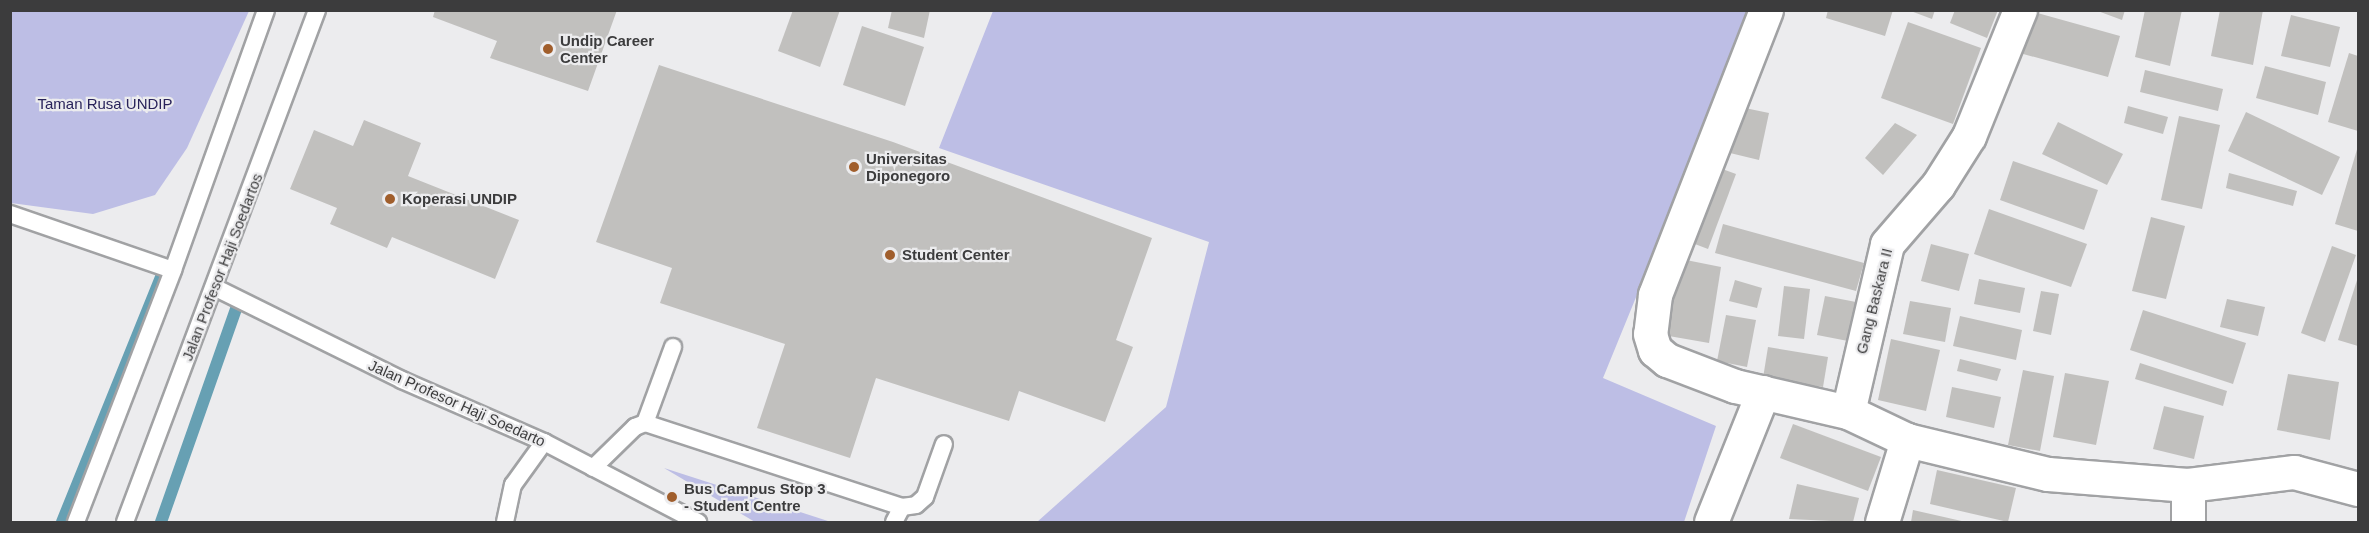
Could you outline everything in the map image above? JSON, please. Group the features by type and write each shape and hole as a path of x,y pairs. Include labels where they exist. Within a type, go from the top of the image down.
{"street":[{"path":"1767,10 1654,295 1650,334 1655,350 1666,360 1763,392 1848,412 1907,440 2049,474 2188,485 2294,472 2358,489"},
{"name":"Gang Baskara II","path":"1848,412 1887,244 1938,185 1969,136 2020,10"},
{"path":"1712,522 1763,392"},
{"path":"1882,522 1907,440"},
{"path":"2188,485 2188,522"}],"lane":[{"path":"76,522 173,270 266,10"},
{"name":"Jalan Profesor Haji Soedartos","path":"125,522 317,10"},
{"path":"10,214 173,270"},
{"name":"Jalan Profesor Haji Soedarto","path":"214,287 402,380 544,442 698,522"},
{"path":"645,423 673,347"},
{"path":"593,468 635,427 645,423 898,515 925,497 944,444"},
{"path":"505,522 513,485 544,442"}],"green space":[{"name":"Taman Rusa UNDIP","path":"11,10 249,11 187,148 155,195 93,214 11,203"},
{"path":"993,11 1753,11 1603,378 1716,426 1684,522 1037,522 1166,407 1209,242 939,148"},
{"path":"664,468 831,522 755,522"}],"building":[{"name":"Undip Career Center","path":"435,10 617,10 588,91 490,58 497,41 433,17"},
{"path":"793,10 840,10 820,67 778,51"},
{"path":"892,10 930,10 924,38 888,28"},
{"path":"1828,10 1893,10 1885,36 1826,18"},
{"path":"1908,10 1935,10 1932,19"},
{"path":"1955,10 1998,10 1987,38 1950,23"},
{"path":"2027,10 2120,36 2108,77 2016,52"},
{"path":"2095,10 2125,10 2122,20"},
{"path":"2145,10 2182,10 2170,66 2135,57"},
{"path":"2220,10 2263,10 2253,65 2211,56"},
{"path":"2291,15 2340,27 2330,67 2281,56"},
{"path":"1908,22 1981,48 1953,124 1881,98"},
{"path":"862,26 924,47 905,106 843,85"},
{"path":"2349,53 2358,56 2358,131 2328,122"},
{"name":"Student Center","path":"659,65 893,142 1152,238 1116,340 1133,347 1105,422 1019,391 1009,421 876,378 850,458 757,428 785,344 660,303 672,268 596,242"},
{"path":"2265,66 2326,82 2318,115 2256,98"},
{"path":"2145,70 2223,89 2218,111 2140,92"},
{"path":"2128,106 2168,117 2163,134 2124,123"},
{"path":"1740,107 1769,113 1759,160 1730,153"},
{"path":"2246,112 2340,157 2322,195 2228,151"},
{"path":"2179,116 2220,125 2202,209 2161,200"},
{"name":"Koperasi UNDIP","path":"364,120 421,143 408,176 519,220 495,279 392,237 387,248 330,224 337,208 290,189 314,130 353,146"},
{"path":"2058,122 2123,154 2107,185 2042,154"},
{"path":"1895,123 1917,135 1883,175 1865,158"},
{"path":"2358,146 2358,231 2335,224"},
{"path":"2013,161 2098,190 2084,230 2000,200"},
{"path":"1714,166 1736,174 1708,249 1687,241"},
{"path":"2229,173 2297,191 2293,206 2226,188"},
{"path":"1989,209 2087,244 2071,287 1974,254"},
{"path":"2151,217 2185,226 2166,299 2132,291"},
{"path":"1723,224 1864,263 1856,291 1715,253"},
{"path":"1931,244 1969,254 1959,291 1921,281"},
{"path":"2332,246 2356,255 2325,342 2301,333"},
{"path":"1676,258 1721,267 1709,343 1663,335"},
{"path":"2358,277 2358,346 2338,340"},
{"path":"1979,279 2025,288 2020,313 1974,304"},
{"path":"1735,280 1762,288 1757,308 1729,301"},
{"path":"1784,286 1810,289 1804,339 1778,336"},
{"path":"2041,291 2059,294 2051,335 2033,331"},
{"path":"1825,296 1856,302 1848,341 1817,335"},
{"path":"2227,299 2265,307 2258,336 2220,327"},
{"path":"1910,301 1951,308 1945,342 1903,334"},
{"path":"2143,310 2246,343 2233,384 2130,350"},
{"path":"1726,315 1756,320 1747,367 1717,361"},
{"path":"1960,316 2022,330 2016,360 1953,346"},
{"path":"1891,339 1940,350 1926,411 1878,400"},
{"path":"1768,347 1828,357 1823,387 1763,378"},
{"path":"1960,359 2001,369 1997,381 1957,371"},
{"path":"2140,363 2227,391 2223,406 2135,379"},
{"path":"2023,370 2054,376 2040,451 2008,445"},
{"path":"2065,373 2109,381 2096,445 2053,437"},
{"path":"2288,374 2339,382 2330,440 2277,430"},
{"path":"1952,387 2001,397 1994,428 1946,417"},
{"path":"2164,406 2204,416 2194,459 2153,449"},
{"path":"1793,424 1881,457 1868,491 1780,458"},
{"path":"1937,470 2016,488 2008,522 1930,504"},
{"path":"1797,484 1859,498 1853,522 1789,519"},
{"path":"1913,510 1966,522 1911,522"}],"waterway":[{"path":"62,522 164,269"},
{"path":"161,522 239,300"}],"place":[{"name":"Undip Career Center","path":"548,49"},
{"name":"Universitas Diponegoro","path":"854,167"},
{"name":"Koperasi UNDIP","path":"390,199"},
{"name":"Student Center","path":"890,255"},
{"name":"Bus Campus Stop 3 - Student Centre","path":"672,497"}]}
